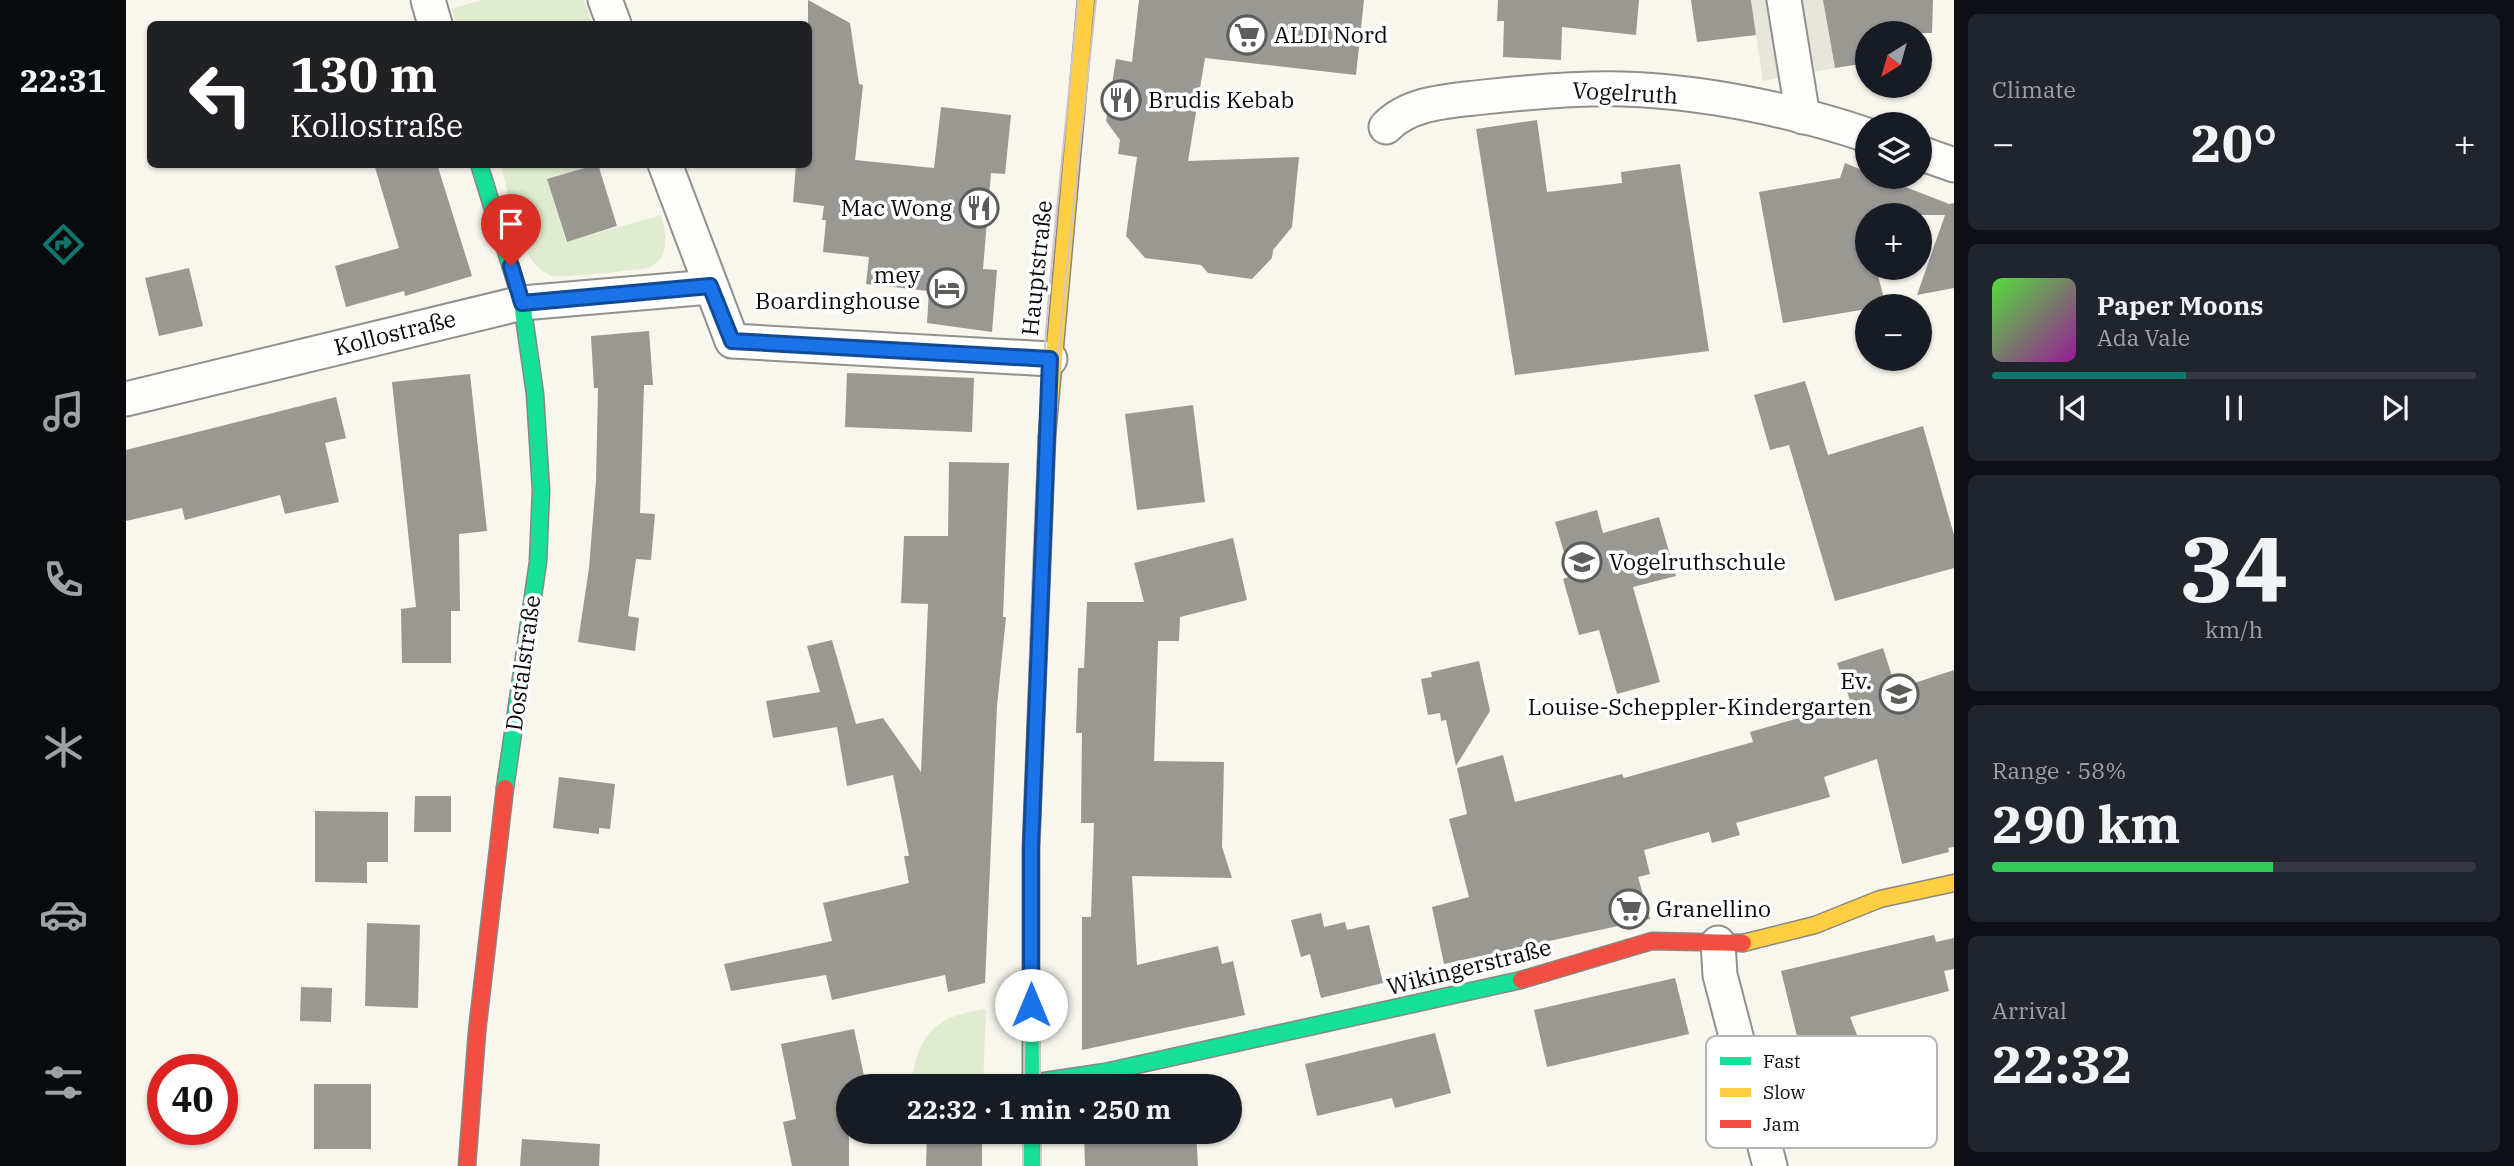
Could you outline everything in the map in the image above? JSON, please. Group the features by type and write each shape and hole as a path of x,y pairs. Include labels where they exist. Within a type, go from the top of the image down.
{"street":[{"path":"428,0 434,21"},
{"path":"605,0 613,21"},
{"name":"Hauptstraße","path":"1031,1074 1031,835 1050,359 1086,0"},
{"path":"1784,0 1803,117"},
{"name":"Vogelruth","path":"1386,127 1399,114 1418,107 1476,98 1584,89 1626,89 1698,97 1803,117 1855,132"},
{"path":"1932,157 1954,165"},
{"name":"Dostalstraße","path":"467,1166 477,1032 505,784 540,526 541,490 535,394 522,303 480,168"},
{"path":"666,168 732,341 1050,359"},
{"name":"Kollostraße","path":"126,399 522,303 710,286"},
{"name":"Wikingerstraße","path":"1094,1074 1550,974 1591,957 1652,941 1744,943 1799,930 1880,899 1954,883"},
{"path":"1718,943 1720,975 1736,1036"},
{"path":"1031,1144 1032,1166"},
{"path":"1765,1148 1770,1166"}],"green space":[{"path":"481,0 584,0 591,21 456,21 452,9"},
{"path":"502,168 585,168 547,179 566,242 661,215 665,236 664,251 657,263 650,267 554,276 540,269 525,249"},
{"path":"986,1009 984,1074 913,1074 918,1054 931,1031 941,1023 968,1012"}],"shaded area":[{"path":"1751,0 1866,0 1824,7 1835,68 1763,81"}],"building":[{"path":"808,0 850,23 859,84 863,85 855,160 934,168 941,107 1011,115 1005,174 991,173 983,269 997,270 992,332 927,323 929,291 866,284 869,257 823,252 826,220 822,220 824,206 793,202 796,168 812,168 812,21 808,21"},
{"path":"1139,0 1364,0 1356,75 1205,58 1188,161 1299,157 1292,227 1273,250 1272,258 1252,279 1208,273 1201,265 1145,258 1126,236 1137,157 1118,154 1120,140 1106,121 1116,59 1132,62"},
{"path":"1498,0 1639,0 1636,35 1562,27 1561,60 1503,57 1504,21 1497,21"},
{"path":"1691,0 1751,0 1756,35 1697,42"},
{"path":"1823,0 1933,0 1932,33 1932,21 1855,21 1855,65 1835,68"},
{"path":"1537,120 1547,192 1622,183 1621,172 1680,164 1709,351 1515,375 1476,129"},
{"path":"1845,163 1855,167 1855,189 1911,189 1949,204 1954,203 1954,288 1917,294 1922,280 1932,280 1932,252 1945,215 1932,215 1932,203 1855,203 1855,280 1879,280 1883,294 1855,294 1855,311 1783,323 1759,192 1840,178"},
{"path":"375,168 438,168 472,276 405,296 404,291 346,307 335,266 399,248"},
{"path":"584,168 599,168 617,226 567,242 547,179"},
{"path":"189,268 203,326 159,336 145,278"},
{"path":"649,331 653,385 644,385 640,513 655,514 651,560 636,559 628,616 639,618 635,651 578,642 589,568 596,481 598,388 594,388 591,336"},
{"path":"847,373 974,378 972,432 845,427"},
{"path":"470,374 487,531 459,534 460,611 451,611 451,663 402,663 401,609 416,607 392,382"},
{"path":"1805,381 1828,455 1923,426 1954,535 1954,568 1835,601 1789,445 1770,450 1754,395"},
{"path":"336,397 346,438 325,443 339,502 285,514 280,495 185,520 182,508 126,521 126,450"},
{"path":"1193,405 1205,502 1137,510 1125,414"},
{"path":"949,462 1009,463 1003,617 1006,617 997,706 985,983 948,992 945,975 832,1000 826,975 731,991 724,964 832,941 823,903 909,883 904,856 909,856 893,775 847,786 837,727 773,738 766,701 820,692 807,646 832,640 856,724 883,718 921,772 928,604 901,603 904,536 948,536"},
{"path":"1597,510 1603,533 1659,517 1676,576 1633,587 1660,682 1617,694 1599,630 1579,635 1563,579 1571,576 1555,522"},
{"path":"1233,538 1247,600 1180,617 1179,641 1158,641 1154,761 1224,762 1222,847 1232,878 1132,876 1137,965 1218,946 1222,964 1233,961 1245,1015 1082,1050 1082,917 1091,917 1094,823 1081,823 1082,733 1076,733 1078,668 1084,668 1087,602 1144,602 1134,563"},
{"path":"1883,648 1896,689 1954,670 1954,847 1948,848 1949,852 1902,864 1877,759 1824,777 1830,797 1736,823 1740,835 1712,843 1709,832 1644,850 1650,874 1638,877 1650,919 1444,964 1432,907 1469,897 1449,819 1467,814 1457,768 1503,755 1515,802 1622,774 1624,778 1753,742 1750,732 1851,703 1837,663"},
{"path":"1479,661 1490,711 1456,766 1446,720 1441,721 1440,713 1428,715 1421,679 1432,677 1431,672"},
{"path":"559,777 615,784 610,829 599,828 599,834 553,828"},
{"path":"415,796 451,796 451,832 414,832"},
{"path":"315,811 388,812 388,862 367,862 367,883 315,882"},
{"path":"1321,913 1324,927 1345,922 1347,930 1369,925 1383,983 1321,998 1310,954 1301,957 1291,920"},
{"path":"367,923 420,925 418,1008 365,1006"},
{"path":"1934,935 1936,942 1954,938 1954,969 1944,971 1949,991 1850,1017 1857,1035 1853,1036 1797,1036 1781,971"},
{"path":"1675,978 1689,1034 1547,1067 1534,1010"},
{"path":"301,987 332,988 331,1022 300,1021"},
{"path":"854,1029 864,1074 836,1074 836,1144 849,1144 849,1166 792,1166 783,1122 796,1119 781,1044"},
{"path":"1435,1033 1451,1093 1395,1108 1392,1098 1317,1116 1305,1064"},
{"path":"314,1084 371,1084 371,1149 314,1149"},
{"path":"522,1139 600,1144 599,1166 520,1166"},
{"path":"927,1144 982,1144 982,1166 926,1166"},
{"path":"1084,1144 1197,1144 1198,1166 1085,1166"}],"tram line":[{"path":"1024,1074 1028,723 1038,451 1051,270 1078,0"},
{"path":"1040,1074 1041,747 1049,493 1063,306 1096,0"},
{"path":"1023,1144 1023,1166"},
{"path":"1041,1144 1041,1166"}],"traffic: fast":[{"path":"480,168 522,303 535,394 541,490 538,562 505,788"},
{"path":"1031,1074 1031,848 1047,436"},
{"path":"1092,1074 1521,980"},
{"path":"1031,1144 1032,1166"}],"traffic: slow":[{"path":"1047,436 1086,0"},
{"path":"1743,943 1815,925 1880,899 1954,883"}],"traffic: jam":[{"path":"467,1166 477,1032 505,788"},
{"path":"1521,980 1652,941 1743,943"}],"place":[{"name":"ALDI Nord","path":"1247,35"},
{"name":"Brudis Kebab","path":"1121,100"},
{"name":"Mac Wong","path":"979,208"},
{"name":"mey Boardinghouse","path":"947,288"},
{"name":"Vogelruthschule","path":"1582,562"},
{"name":"Ev. Louise-Scheppler-Kindergarten","path":"1899,694"},
{"name":"Granellino","path":"1629,909"}],"route":[{"path":"511,266 522,303 710,286 732,341 1050,359 1031,848 1031,1005"}]}
